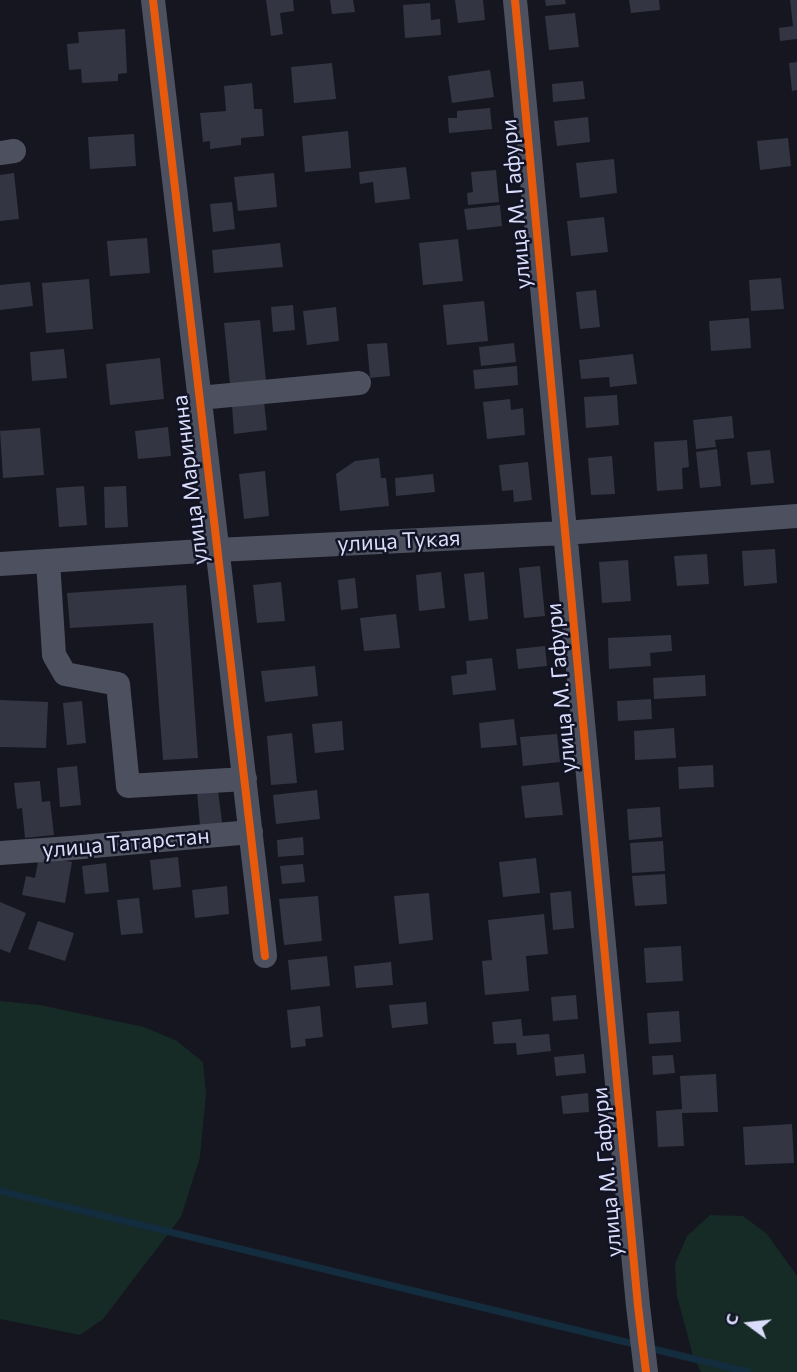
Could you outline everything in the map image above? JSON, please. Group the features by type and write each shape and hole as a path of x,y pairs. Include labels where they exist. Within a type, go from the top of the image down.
{"street":[{"name":"улица Маринина","path":"153,0 265,956"},
{"name":"улица М. Гафури","path":"515,0 646,1372"},
{"path":"199,398 359,383"},
{"name":"улица Тукая","path":"0,564 564,532 797,516"},
{"path":"48,561 54,655 66,674 118,684 128,786 245,779"},
{"name":"улица Татарстан","path":"0,853 251,832"}],"green space":[{"path":"0,1001 40,1005 144,1027 177,1041 203,1062 206,1094 200,1157 181,1217 103,1319 80,1335 0,1319"},
{"path":"710,1215 743,1216 767,1234 797,1276 797,1372 701,1372 693,1356 677,1296 675,1264 687,1236"}],"building":[{"path":"266,0 293,0 294,11 280,13 283,34 271,36"},
{"path":"330,0 353,0 355,12 332,14"},
{"path":"455,0 483,0 485,20 458,23"},
{"path":"545,0 565,0 566,4 546,6"},
{"path":"629,0 659,0 660,10 631,13"},
{"path":"790,0 797,0 797,39 780,41 779,28 793,26"},
{"path":"430,3 431,20 440,19 441,35 405,38 403,5"},
{"path":"575,13 579,47 549,50 545,16"},
{"path":"125,29 127,73 118,74 118,81 82,83 81,69 69,70 67,44 79,43 78,32"},
{"path":"797,62 797,90 792,91 789,63"},
{"path":"332,63 336,99 294,103 291,67"},
{"path":"490,70 494,97 452,103 448,76"},
{"path":"583,81 585,99 553,102 552,84"},
{"path":"252,83 254,109 262,109 264,136 241,138 241,145 210,149 210,141 203,142 200,113 226,111 224,86"},
{"path":"490,108 492,129 449,133 448,118 457,118 457,111"},
{"path":"588,117 590,142 557,146 554,121"},
{"path":"348,131 351,168 305,172 302,136"},
{"path":"134,134 136,166 90,169 88,137"},
{"path":"788,138 791,166 760,170 757,141"},
{"path":"614,159 617,193 580,198 576,163"},
{"path":"406,167 410,199 375,203 373,182 360,184 359,172"},
{"path":"496,170 499,202 468,205 467,193 473,192 471,172"},
{"path":"14,173 19,219 0,221 0,175"},
{"path":"274,173 277,207 238,211 234,177"},
{"path":"232,202 235,229 213,232 210,204"},
{"path":"500,205 502,226 467,230 464,209"},
{"path":"604,217 608,252 571,256 567,221"},
{"path":"147,238 150,273 110,276 107,241"},
{"path":"458,239 463,281 423,285 419,243"},
{"path":"280,243 283,267 214,273 212,250"},
{"path":"781,278 784,309 751,311 749,280"},
{"path":"89,279 93,329 46,333 42,283"},
{"path":"30,282 33,306 0,310 0,285"},
{"path":"596,290 600,327 580,329 576,292"},
{"path":"484,301 488,341 447,345 443,305"},
{"path":"293,305 295,330 273,332 271,307"},
{"path":"336,307 339,341 307,345 303,311"},
{"path":"749,318 751,348 711,351 709,321"},
{"path":"260,320 266,381 230,384 224,323"},
{"path":"387,343 390,376 370,378 367,344"},
{"path":"514,343 516,362 481,366 479,347"},
{"path":"64,349 67,378 32,381 30,352"},
{"path":"633,354 637,384 610,387 609,377 581,379 579,360"},
{"path":"160,358 164,399 110,405 106,364"},
{"path":"517,366 518,385 475,389 473,370"},
{"path":"617,395 619,425 586,428 584,397"},
{"path":"510,399 511,410 523,408 525,435 487,439 483,402"},
{"path":"264,401 267,430 234,434 232,405"},
{"path":"732,416 734,438 715,440 716,447 696,449 693,420"},
{"path":"168,427 171,456 138,459 135,431"},
{"path":"40,428 44,475 3,478 0,431"},
{"path":"687,440 689,467 682,468 683,489 657,491 654,442"},
{"path":"717,449 721,486 700,488 696,452"},
{"path":"770,450 774,483 751,485 747,452"},
{"path":"612,456 615,494 591,495 588,458"},
{"path":"379,458 381,478 386,478 389,506 340,511 336,474 355,461"},
{"path":"528,462 532,500 514,502 513,490 502,491 499,465"},
{"path":"265,471 269,516 244,519 239,474"},
{"path":"433,474 435,492 396,496 395,478"},
{"path":"84,486 87,525 59,527 56,488"},
{"path":"126,486 128,527 105,528 104,487"},
{"path":"775,549 777,583 744,586 742,551"},
{"path":"707,554 709,584 677,586 674,556"},
{"path":"628,560 631,601 602,603 599,562"},
{"path":"540,566 545,616 524,618 519,568"},
{"path":"441,572 445,608 419,611 416,575"},
{"path":"484,572 488,619 469,621 464,574"},
{"path":"355,578 358,608 341,610 338,580"},
{"path":"281,582 285,621 257,623 253,585"},
{"path":"186,585 198,758 163,760 153,623 70,628 67,593"},
{"path":"396,614 400,648 364,651 360,618"},
{"path":"671,635 672,651 650,653 651,666 609,669 608,638"},
{"path":"545,646 547,666 518,669 516,649"},
{"path":"492,658 496,690 453,695 451,676 467,674 466,661"},
{"path":"315,666 318,696 265,702 261,671"},
{"path":"705,675 706,696 654,699 653,678"},
{"path":"651,699 652,719 618,721 617,701"},
{"path":"0,700 48,702 46,748 0,747"},
{"path":"82,701 86,743 67,745 63,703"},
{"path":"514,719 517,745 481,748 479,723"},
{"path":"342,721 344,750 315,753 312,724"},
{"path":"674,728 676,758 635,760 634,731"},
{"path":"292,733 297,783 271,785 267,736"},
{"path":"557,734 560,762 523,766 520,737"},
{"path":"713,765 714,787 679,789 678,767"},
{"path":"77,766 81,805 60,807 57,768"},
{"path":"40,781 42,802 50,801 54,835 25,838 22,808 17,809 14,783"},
{"path":"559,782 563,815 525,818 521,786"},
{"path":"218,790 222,823 200,826 197,792"},
{"path":"317,790 320,819 276,824 273,795"},
{"path":"660,807 662,837 629,840 627,809"},
{"path":"303,837 304,855 278,857 277,840"},
{"path":"663,841 665,871 632,873 630,843"},
{"path":"39,856 72,862 65,903 22,895 26,876 35,878"},
{"path":"178,857 181,887 153,890 150,860"},
{"path":"536,858 540,893 503,897 499,862"},
{"path":"106,863 109,892 85,894 82,866"},
{"path":"303,864 305,882 282,884 280,866"},
{"path":"665,874 667,904 635,906 632,876"},
{"path":"227,886 229,914 195,918 192,890"},
{"path":"571,891 574,928 553,930 550,893"},
{"path":"429,893 433,940 399,944 394,896"},
{"path":"318,896 322,941 284,945 279,899"},
{"path":"139,898 143,933 121,935 117,900"},
{"path":"0,902 26,913 10,953 0,949"},
{"path":"544,914 548,954 526,956 529,991 485,995 482,961 492,960 488,920"},
{"path":"38,921 74,933 65,961 28,949"},
{"path":"681,946 683,981 646,983 644,948"},
{"path":"327,956 330,986 291,990 288,960"},
{"path":"391,962 393,985 356,988 354,966"},
{"path":"576,995 578,1019 553,1021 551,997"},
{"path":"426,1002 428,1024 392,1028 389,1005"},
{"path":"320,1006 323,1037 305,1039 306,1046 291,1048 287,1010"},
{"path":"679,1011 681,1042 649,1044 647,1013"},
{"path":"521,1019 523,1036 549,1034 551,1051 517,1055 516,1043 494,1044 492,1022"},
{"path":"584,1054 586,1073 556,1076 554,1057"},
{"path":"673,1055 675,1073 653,1075 652,1056"},
{"path":"716,1074 718,1112 682,1113 684,1146 658,1147 656,1111 682,1109 680,1076"},
{"path":"588,1093 589,1112 563,1114 561,1096"},
{"path":"792,1124 794,1163 745,1165 743,1127"}],"waterway":[{"path":"0,1191 638,1345"},
{"path":"649,1348 748,1372"}],"cycle path":[{"path":"153,0 265,956"},
{"path":"515,0 646,1372"}]}
